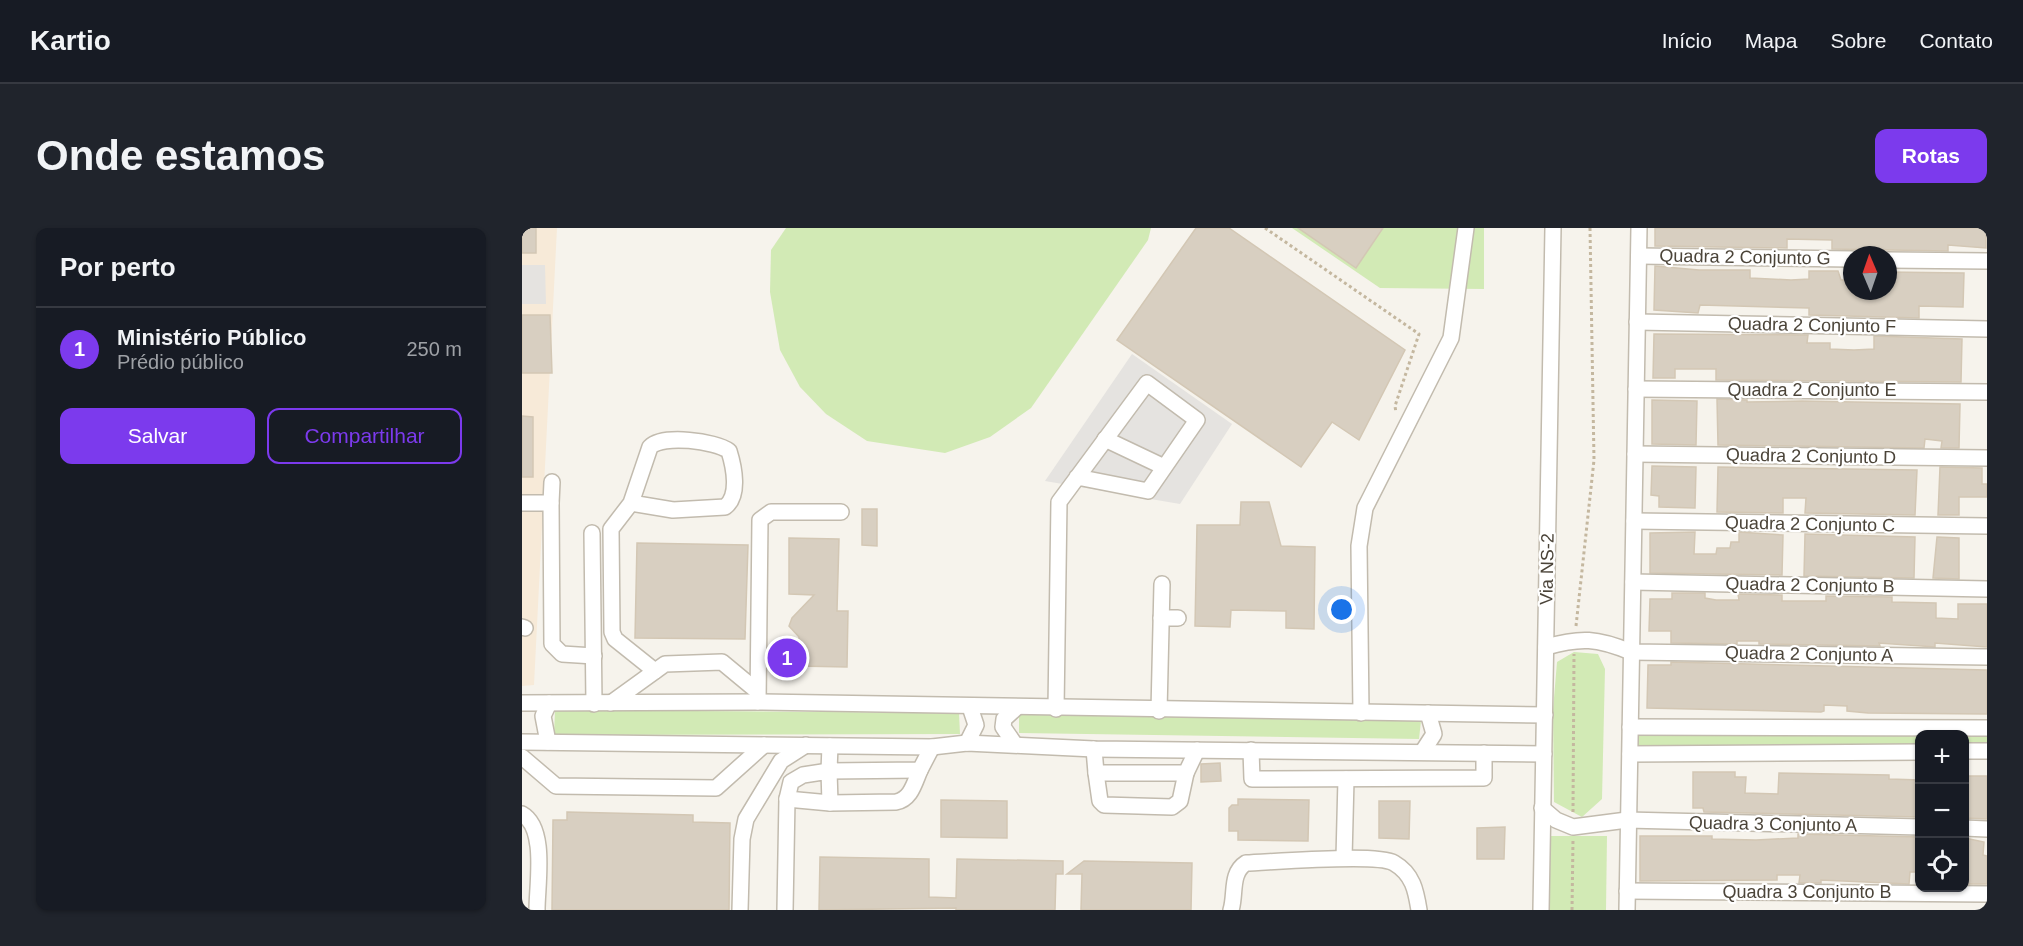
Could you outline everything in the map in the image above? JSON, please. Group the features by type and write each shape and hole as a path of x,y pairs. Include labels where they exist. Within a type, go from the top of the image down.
{"street":[{"path":"1361,713 1359,546 1365,507 1451,338 1466,228"},
{"name":"Via NS-2","path":"1541,910 1553,228"},
{"path":"1627,910 1639,228"},
{"name":"Quadra 2 Conjunto G","path":"1638,256 1843,259"},
{"path":"1897,260 1987,261"},
{"name":"Quadra 2 Conjunto F","path":"1637,322 1987,329"},
{"path":"1056,709 1059,502 1077,477 1105,439 1147,383 1197,420 1148,491 1077,477"},
{"name":"Quadra 2 Conjunto E","path":"1636,389 1987,392"},
{"path":"631,503 673,510 725,507 734,496 734,472 729,451 721,445 665,439 655,441 650,447 631,503 613,523 611,530 612,632 615,639 655,671"},
{"path":"1105,439 1164,467"},
{"name":"Quadra 2 Conjunto D","path":"1635,454 1987,458"},
{"path":"552,482 552,644 562,654 594,656"},
{"path":"522,503 551,503"},
{"path":"758,697 760,520 771,512 842,512"},
{"name":"Quadra 2 Conjunto C","path":"1634,521 1987,526"},
{"path":"592,533 594,704"},
{"name":"Quadra 2 Conjunto B","path":"1633,582 1987,589"},
{"path":"1159,711 1162,584"},
{"path":"1161,618 1178,618"},
{"path":"1546,647 1575,639"},
{"name":"Quadra 2 Conjunto A","path":"1575,639 1608,643 1631,652 1987,657"},
{"path":"611,703 665,664 722,662 758,697"},
{"path":"522,703 594,704 758,697 1056,709 1545,715"},
{"path":"548,742 543,716 549,703"},
{"path":"968,743 976,725 970,707"},
{"path":"1014,743 1003,727 1004,719 1016,708"},
{"path":"1423,751 1434,734 1428,713"},
{"path":"1630,727 1987,728"},
{"path":"1842,752 1849,740 1843,727"},
{"path":"1890,728 1883,738 1891,752"},
{"path":"522,742 932,747 968,743 1014,743 1094,749 1544,754"},
{"path":"522,757 556,786 716,788 764,745"},
{"path":"740,910 742,839 746,819 781,761 806,745"},
{"path":"830,746 830,803"},
{"path":"787,799 830,803 904,801 932,747"},
{"path":"1094,749 1100,801 1104,805 1172,807 1180,801 1186,773 1197,750"},
{"path":"1251,750 1252,779 1484,778 1484,753"},
{"path":"1315,751 1345,779"},
{"path":"1969,751 1987,751"},
{"path":"1344,858 1345,779 1373,752"},
{"path":"1630,754 1915,752"},
{"path":"784,910 787,799 791,782 803,775 829,771 920,770"},
{"path":"1096,774 1186,773"},
{"path":"1542,808 1556,820 1573,827"},
{"path":"522,814 530,819 538,838 537,910"},
{"name":"Quadra 3 Conjunto A","path":"1573,827 1627,820 1915,827"},
{"path":"1969,828 1987,829"},
{"path":"1231,910 1236,875 1239,867 1246,863 1344,858 1392,861 1406,872 1415,887 1419,910"},
{"name":"Quadra 3 Conjunto B","path":"1627,891 1987,894"}],"path":[{"path":"1265,228 1419,334 1395,406 1401,435"},
{"path":"1572,910 1575,639 1594,460 1590,228"}],"shaded area":[{"path":"522,228 557,228 534,685 522,686"},
{"path":"522,265 545,265 546,304 522,304"},
{"path":"1132,354 1232,424 1180,504 1045,481"}],"green space":[{"path":"786,228 1151,228 1148,240 1031,408 990,437 945,453 867,441 826,414 800,387 780,350 770,292 771,250"},
{"path":"1292,228 1484,228 1484,289 1380,288"},
{"path":"1574,652 1598,654 1605,669 1602,799 1582,817 1554,802 1553,710 1557,662"},
{"path":"555,710 959,713 960,734 554,735"},
{"path":"1019,714 1421,721 1419,739 1019,733"},
{"path":"1634,731 1915,734 1915,747 1634,749"},
{"path":"1969,735 1987,735 1987,746 1969,747"},
{"path":"1547,836 1607,836 1606,910 1545,910"}],"building":[{"path":"522,228 536,228 536,253 522,253"},
{"path":"1196,228 1229,228 1405,350 1359,440 1332,422 1301,467 1117,340"},
{"path":"1298,228 1383,228 1356,268"},
{"path":"1655,228 1986,228 1986,248 1948,245 1948,251 1897,250 1897,246 1843,246 1843,249 1832,249 1832,240 1787,239 1787,248 1655,246"},
{"path":"1655,266 1699,270 1750,270 1750,278 1791,280 1809,279 1809,271 1838,271 1843,280 1843,300 1897,300 1897,272 1964,273 1963,307 1919,306 1919,318 1809,315 1809,308 1700,305 1698,313 1654,310"},
{"path":"522,315 550,315 552,373 522,373"},
{"path":"1654,334 1808,335 1807,343 1830,343 1830,349 1854,350 1874,349 1874,336 1962,339 1961,382 1716,380 1716,369 1675,369 1675,378 1653,378"},
{"path":"1717,399 1747,400 1747,402 1960,404 1959,448 1941,448 1942,441 1925,439 1924,448 1718,445"},
{"path":"1652,400 1697,401 1696,445 1652,444"},
{"path":"522,416 533,417 533,477 522,477"},
{"path":"1652,466 1696,467 1695,508 1659,507 1659,496 1651,495"},
{"path":"1718,467 1917,470 1915,515 1805,513 1806,498 1783,498 1783,513 1717,512"},
{"path":"1940,467 1982,468 1982,484 1987,484 1987,497 1959,497 1959,515 1938,515"},
{"path":"1241,502 1269,502 1281,546 1315,547 1314,629 1286,628 1286,611 1231,610 1230,627 1195,626 1197,525 1240,525"},
{"path":"862,509 877,509 877,546 862,545"},
{"path":"1695,532 1694,554 1716,554 1717,548 1730,548 1731,542 1739,542 1739,532 1783,535 1782,575 1650,573 1650,533"},
{"path":"1805,534 1915,537 1914,578 1804,576"},
{"path":"1937,537 1959,538 1959,579 1933,578"},
{"path":"789,538 839,539 837,611 848,611 847,667 798,666 799,637 789,626 792,618 814,595 789,594"},
{"path":"637,543 748,545 745,639 635,638"},
{"path":"1672,593 1705,593 1705,598 1716,600 1739,600 1738,594 1782,595 1782,601 1826,601 1826,596 1892,597 1892,602 1936,603 1936,618 1958,619 1958,604 1987,604 1987,647 1935,643 1935,647 1879,643 1880,646 1759,644 1759,641 1737,641 1737,644 1671,643 1671,631 1649,631 1650,599 1672,599"},
{"path":"1671,662 1987,670 1987,714 1868,713 1847,711 1847,706 1824,705 1824,711 1821,712 1647,708 1648,665 1671,665"},
{"path":"1220,763 1221,781 1201,782 1201,764"},
{"path":"1693,772 1735,772 1735,777 1746,777 1745,793 1778,794 1779,773 1889,775 1889,779 1915,780 1915,817 1704,812 1703,808 1693,808"},
{"path":"1969,776 1987,776 1987,819 1969,818"},
{"path":"1238,799 1309,800 1308,841 1238,840 1238,831 1229,831 1229,808 1232,805 1238,805"},
{"path":"941,800 1007,801 1007,838 941,837"},
{"path":"1379,801 1410,801 1409,839 1379,838"},
{"path":"567,812 693,815 693,822 730,823 729,910 552,910 553,820 567,820"},
{"path":"1505,827 1504,859 1477,859 1477,828"},
{"path":"1798,834 1915,837 1915,872 1910,872 1909,884 1821,880 1821,883 1799,883 1800,875 1777,875 1777,880 1640,881 1640,836 1712,836 1712,839 1756,840 1798,838"},
{"path":"1969,839 1984,842 1983,855 1987,856 1987,884 1969,884"},
{"path":"820,857 929,859 929,897 956,898 957,859 1063,861 1063,874 1056,874 1055,910 956,910 956,908 819,910"},
{"path":"1084,861 1192,863 1191,910 1081,910 1082,874 1067,874"}],"place":[{"name":"Ministério Público","path":"787,658"}]}
